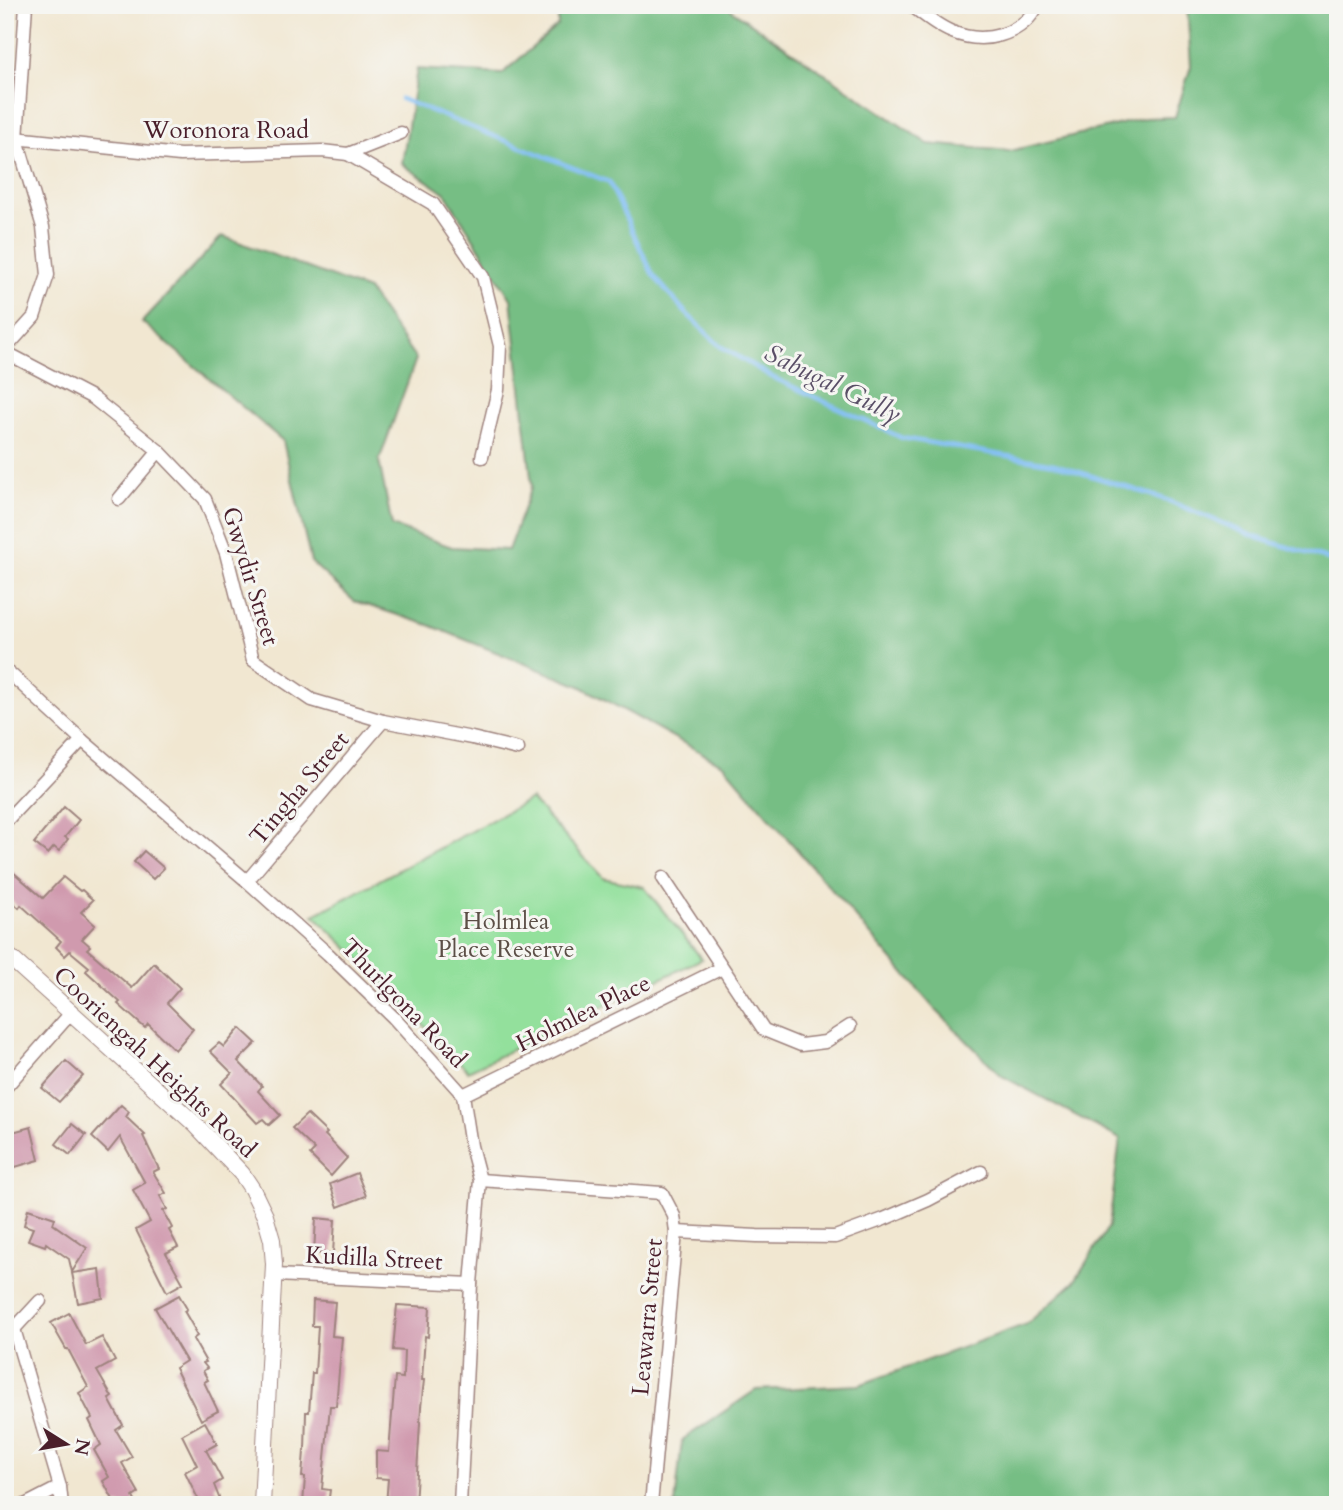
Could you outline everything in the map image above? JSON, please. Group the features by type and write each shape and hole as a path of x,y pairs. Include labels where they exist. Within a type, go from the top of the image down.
{"street":[{"path":"11,138 26,5"},
{"path":"911,5 954,33 982,39 997,37 1022,25 1038,5"},
{"name":"Woronora Road","path":"11,138 180,155 322,151 348,154 401,133"},
{"name":"Gwydir Street","path":"11,138 43,227 48,275 34,317 5,351 93,398 159,451 205,499 226,553 253,660 312,700 383,721 518,750"},
{"path":"348,154 433,204 483,277 499,345 498,390 482,457"},
{"path":"119,499 159,451"},
{"name":"Thurlgona Road","path":"5,669 82,740 328,954 383,1008 463,1095 471,1146 480,1180 471,1284 460,1505"},
{"name":"Tingha Street","path":"247,881 383,721"},
{"path":"5,822 82,740"},
{"path":"663,878 764,1030 801,1045 825,1042 850,1026"},
{"name":"Cooriengah Heights Road","path":"5,953 196,1125 242,1174 258,1201 269,1228 275,1275 262,1505"},
{"name":"Holmlea Place","path":"463,1095 722,968"},
{"path":"5,1088 71,1013"},
{"path":"676,1232 835,1237 928,1200 981,1172"},
{"name":"Leawarra Street","path":"480,1180 662,1193 674,1216 676,1232 651,1505"},
{"name":"Kudilla Street","path":"275,1275 471,1284"},
{"path":"40,1300 10,1327 60,1487 62,1505"},
{"path":"25,1505 60,1487"}],"green space":[{"path":"558,5 724,5 928,144 1010,151 1145,118 1175,117 1191,66 1187,5 1338,5 1338,1505 675,1505 682,1440 756,1390 859,1385 1027,1324 1074,1282 1109,1226 1120,1139 1002,1076 933,1007 724,765 580,686 429,625 354,601 311,562 283,441 142,322 222,236 368,290 416,359 379,461 392,526 452,547 508,550 532,486 511,299 445,193 402,164 417,69 502,74 558,25"},
{"name":"Holmlea Place Reserve","path":"531,799 603,878 644,887 702,959 468,1071 314,915"}],"building":[{"path":"64,807 79,820 65,837 68,839 59,851 54,847 48,854 34,843"},
{"path":"144,851 164,868 153,879 134,862"},
{"path":"5,865 43,898 63,877 93,900 81,912 95,925 82,939 90,946 87,949 132,988 154,963 180,988 167,1003 193,1029 175,1050 148,1024 145,1028 118,1004 120,1002 86,971 89,967 70,951 65,956 56,947 61,941 21,905 19,908 8,898 10,895 5,890"},
{"path":"240,1028 256,1043 238,1061 262,1086 258,1091 280,1115 269,1125 263,1119 257,1123 221,1084 232,1073 210,1051 219,1043 224,1047"},
{"path":"66,1061 83,1076 59,1102 42,1088"},
{"path":"121,1105 129,1112 126,1117 145,1135 143,1136 159,1169 153,1172 166,1193 160,1196 167,1209 163,1211 178,1247 166,1253 183,1283 167,1292 136,1230 150,1222 133,1190 145,1183 120,1137 108,1152 92,1137"},
{"path":"307,1114 347,1158 331,1176 310,1155 315,1150 292,1128"},
{"path":"72,1124 86,1135 70,1155 56,1144"},
{"path":"31,1127 39,1160 5,1170 5,1134"},
{"path":"357,1173 366,1196 338,1207 330,1184"},
{"path":"28,1209 55,1218 53,1224 87,1248 72,1272 69,1259 46,1243 45,1246 28,1240 33,1228 24,1225"},
{"path":"316,1218 335,1220 333,1254 314,1253"},
{"path":"100,1269 103,1298 78,1303 72,1273"},
{"path":"179,1295 197,1336 193,1339 206,1362 203,1363 207,1368 203,1371 208,1380 204,1382 218,1411 201,1420 175,1368 186,1361 155,1308"},
{"path":"313,1300 335,1302 332,1336 342,1337 336,1406 330,1406 322,1489 330,1490 328,1505 303,1505 306,1412 309,1412 312,1373 315,1373 318,1326 312,1326"},
{"path":"397,1305 430,1307 428,1337 425,1336 415,1505 386,1505 388,1479 376,1478 376,1451 389,1452 395,1377 403,1378 404,1351 393,1350"},
{"path":"69,1313 86,1345 102,1337 115,1361 97,1371 112,1397 109,1399 123,1425 116,1430 132,1457 122,1463 139,1493 133,1497 137,1505 116,1505 103,1481 109,1477 94,1450 101,1445 89,1420 92,1418 79,1393 88,1387 51,1323"},
{"path":"205,1422 217,1444 206,1450 222,1480 214,1485 222,1505 201,1505 185,1472 197,1465 182,1435"}],"waterway":[{"name":"Sabugal Gully","path":"401,99 609,182 653,275 685,312 720,346 772,377 902,438 1054,464 1164,499 1258,538 1330,560 1338,565"}]}
